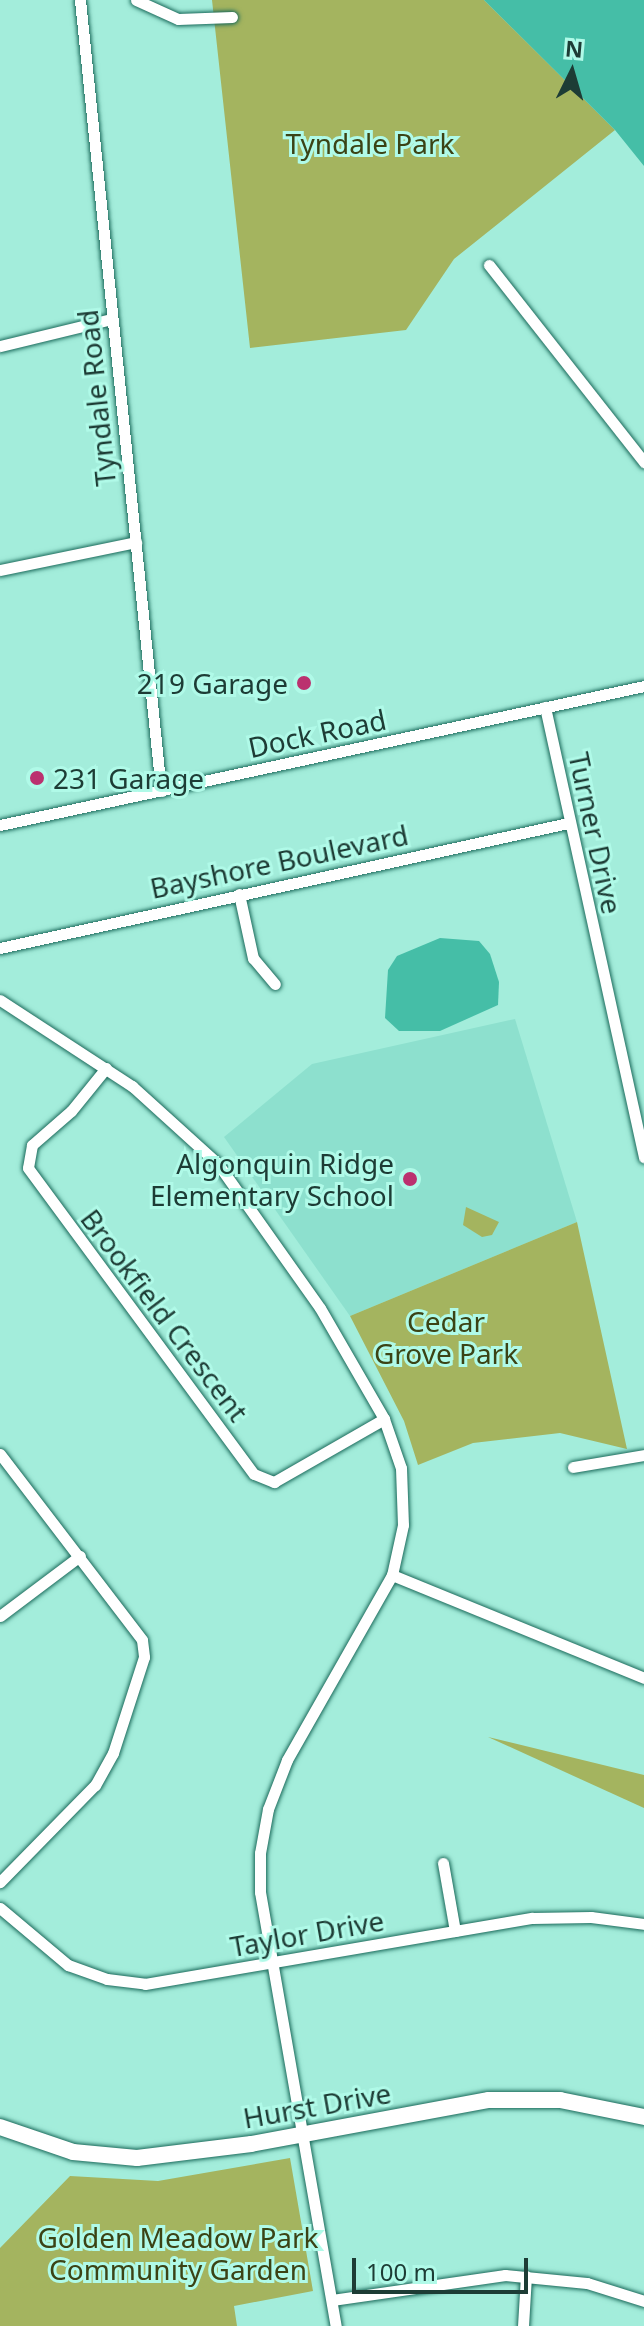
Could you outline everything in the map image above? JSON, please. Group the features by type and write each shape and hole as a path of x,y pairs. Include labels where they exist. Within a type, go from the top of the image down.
{"street":[{"name":"Tyndale Road","path":"80,0 161,791"},
{"path":"136,0 178,19 232,17"},
{"path":"489,265 611,414 644,462"},
{"path":"0,346 112,319"},
{"path":"0,570 136,542"},
{"name":"Dock Road","path":"0,825 644,686"},
{"name":"Turner Drive","path":"545,707 568,823 644,1157"},
{"name":"Bayshore Boulevard","path":"0,948 568,823"},
{"path":"239,894 253,958 275,984"},
{"path":"0,1000 106,1068 186,1131 218,1164 304,1281 384,1419 401,1468 404,1499 392,1575 287,1760 268,1809 259,1881 336,2326"},
{"name":"Brookfield Crescent","path":"106,1068 71,1111 32,1145 28,1168 254,1474 274,1482 384,1419"},
{"path":"0,1454 142,1640 144,1657 113,1753 95,1785 0,1882"},
{"path":"573,1467 644,1455"},
{"path":"0,1616 80,1556"},
{"path":"392,1575 644,1678"},
{"path":"443,1863 455,1931"},
{"name":"Taylor Drive","path":"0,1908 52,1955 107,1979 145,1984 547,1917 644,1924"},
{"name":"Hurst Drive","path":"0,2127 73,2152 124,2158 302,2135 509,2099 582,2103 644,2117"},
{"path":"332,2300 458,2278 526,2276 587,2283 644,2301"},
{"path":"523,2326 526,2276"}],"shaded area":[{"path":"484,0 644,0 644,166 615,130"},
{"path":"440,938 479,941 490,954 499,982 498,1005 440,1031 399,1031 385,1018 388,970 397,956"},
{"name":"Algonquin Ridge Elementary School","path":"515,1019 577,1222 350,1316 224,1137 312,1064"}],"green space":[{"name":"Tyndale Park","path":"212,0 484,0 615,130 454,259 406,330 250,348"},
{"path":"466,1207 499,1222 492,1235 482,1237 463,1225"},
{"name":"Cedar Grove Park","path":"577,1222 627,1449 560,1433 473,1443 418,1465 404,1421 350,1316"},
{"path":"488,1737 644,1775 644,1808"},
{"name":"Golden Meadow Park Community Garden","path":"290,2158 313,2291 234,2306 237,2326 0,2326 0,2248 70,2176 158,2181"}],"place":[{"name":"219 Garage","path":"304,683"},
{"name":"231 Garage","path":"37,778"},
{"name":"Algonquin Ridge Elementary School","path":"410,1179"}]}
